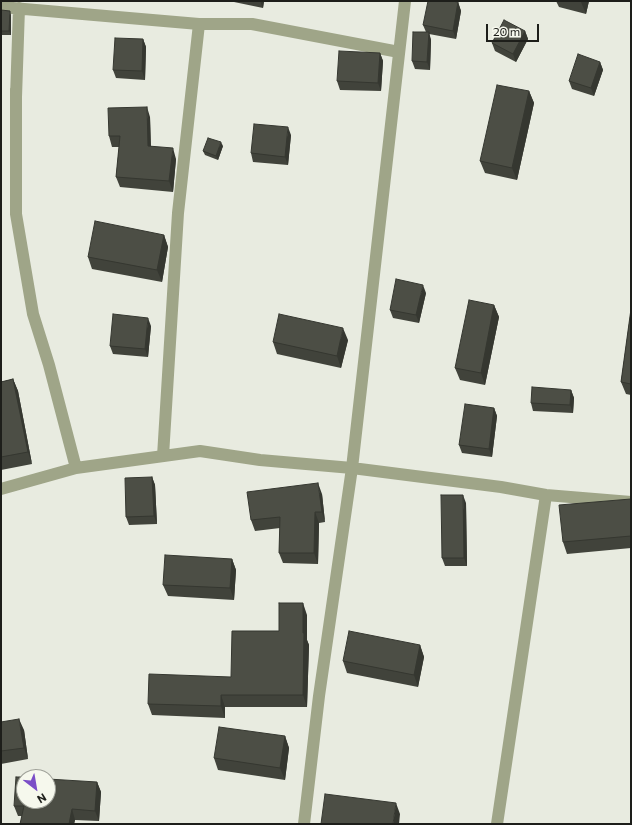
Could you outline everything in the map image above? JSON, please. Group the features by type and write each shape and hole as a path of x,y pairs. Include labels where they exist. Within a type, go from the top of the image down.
{"street":[{"path":"304,824 319,696 352,468 405,1"},
{"path":"1,7 199,24 252,24 399,52"},
{"path":"13,168 19,8"},
{"path":"163,456 178,213 199,24"},
{"path":"16,89 16,214 33,314 49,365 76,468"},
{"path":"1,489 76,468 200,451 260,460 352,468 501,487 546,495 631,502"},
{"path":"497,824 546,495"}],"building":[{"path":"428,1 458,2 453,31 423,25"},
{"path":"1,10 10,11 9,31 1,31"},
{"path":"504,20 525,31 513,54 492,43"},
{"path":"413,32 429,32 427,62 412,61"},
{"path":"115,38 143,39 142,71 113,70"},
{"path":"339,51 380,53 378,83 337,81"},
{"path":"578,54 600,62 591,88 569,81"},
{"path":"497,85 529,91 512,168 480,161"},
{"path":"147,107 148,146 173,148 169,181 116,177 120,136 109,136 108,108"},
{"path":"254,124 288,127 285,157 251,153"},
{"path":"208,138 221,142 216,156 203,151"},
{"path":"95,221 164,235 157,270 88,257"},
{"path":"396,279 423,285 416,315 390,310"},
{"path":"469,300 494,305 481,373 455,368"},
{"path":"631,309 631,384 621,382"},
{"path":"113,314 148,318 145,349 110,346"},
{"path":"279,314 343,328 337,356 273,342"},
{"path":"13,379 28,452 1,457 1,382"},
{"path":"532,387 571,390 570,405 531,403"},
{"path":"465,404 494,408 489,449 459,445"},
{"path":"152,477 154,516 126,517 125,478"},
{"path":"318,483 322,512 315,512 314,553 279,553 280,517 251,520 247,492"},
{"path":"441,495 463,495 464,558 442,558"},
{"path":"631,499 631,536 563,542 559,505"},
{"path":"165,555 232,559 230,588 163,585"},
{"path":"279,603 303,603 303,695 221,695 221,706 148,704 149,674 231,677 232,631 279,631"},
{"path":"349,631 420,645 414,675 343,661"},
{"path":"19,719 24,748 1,751 1,722"},
{"path":"219,727 285,736 280,768 214,758"},
{"path":"16,777 16,806 14,806"},
{"path":"56,779 97,782 95,811 72,809 69,824 20,824 23,809 56,809"},
{"path":"325,794 396,803 393,824 321,824"}]}
